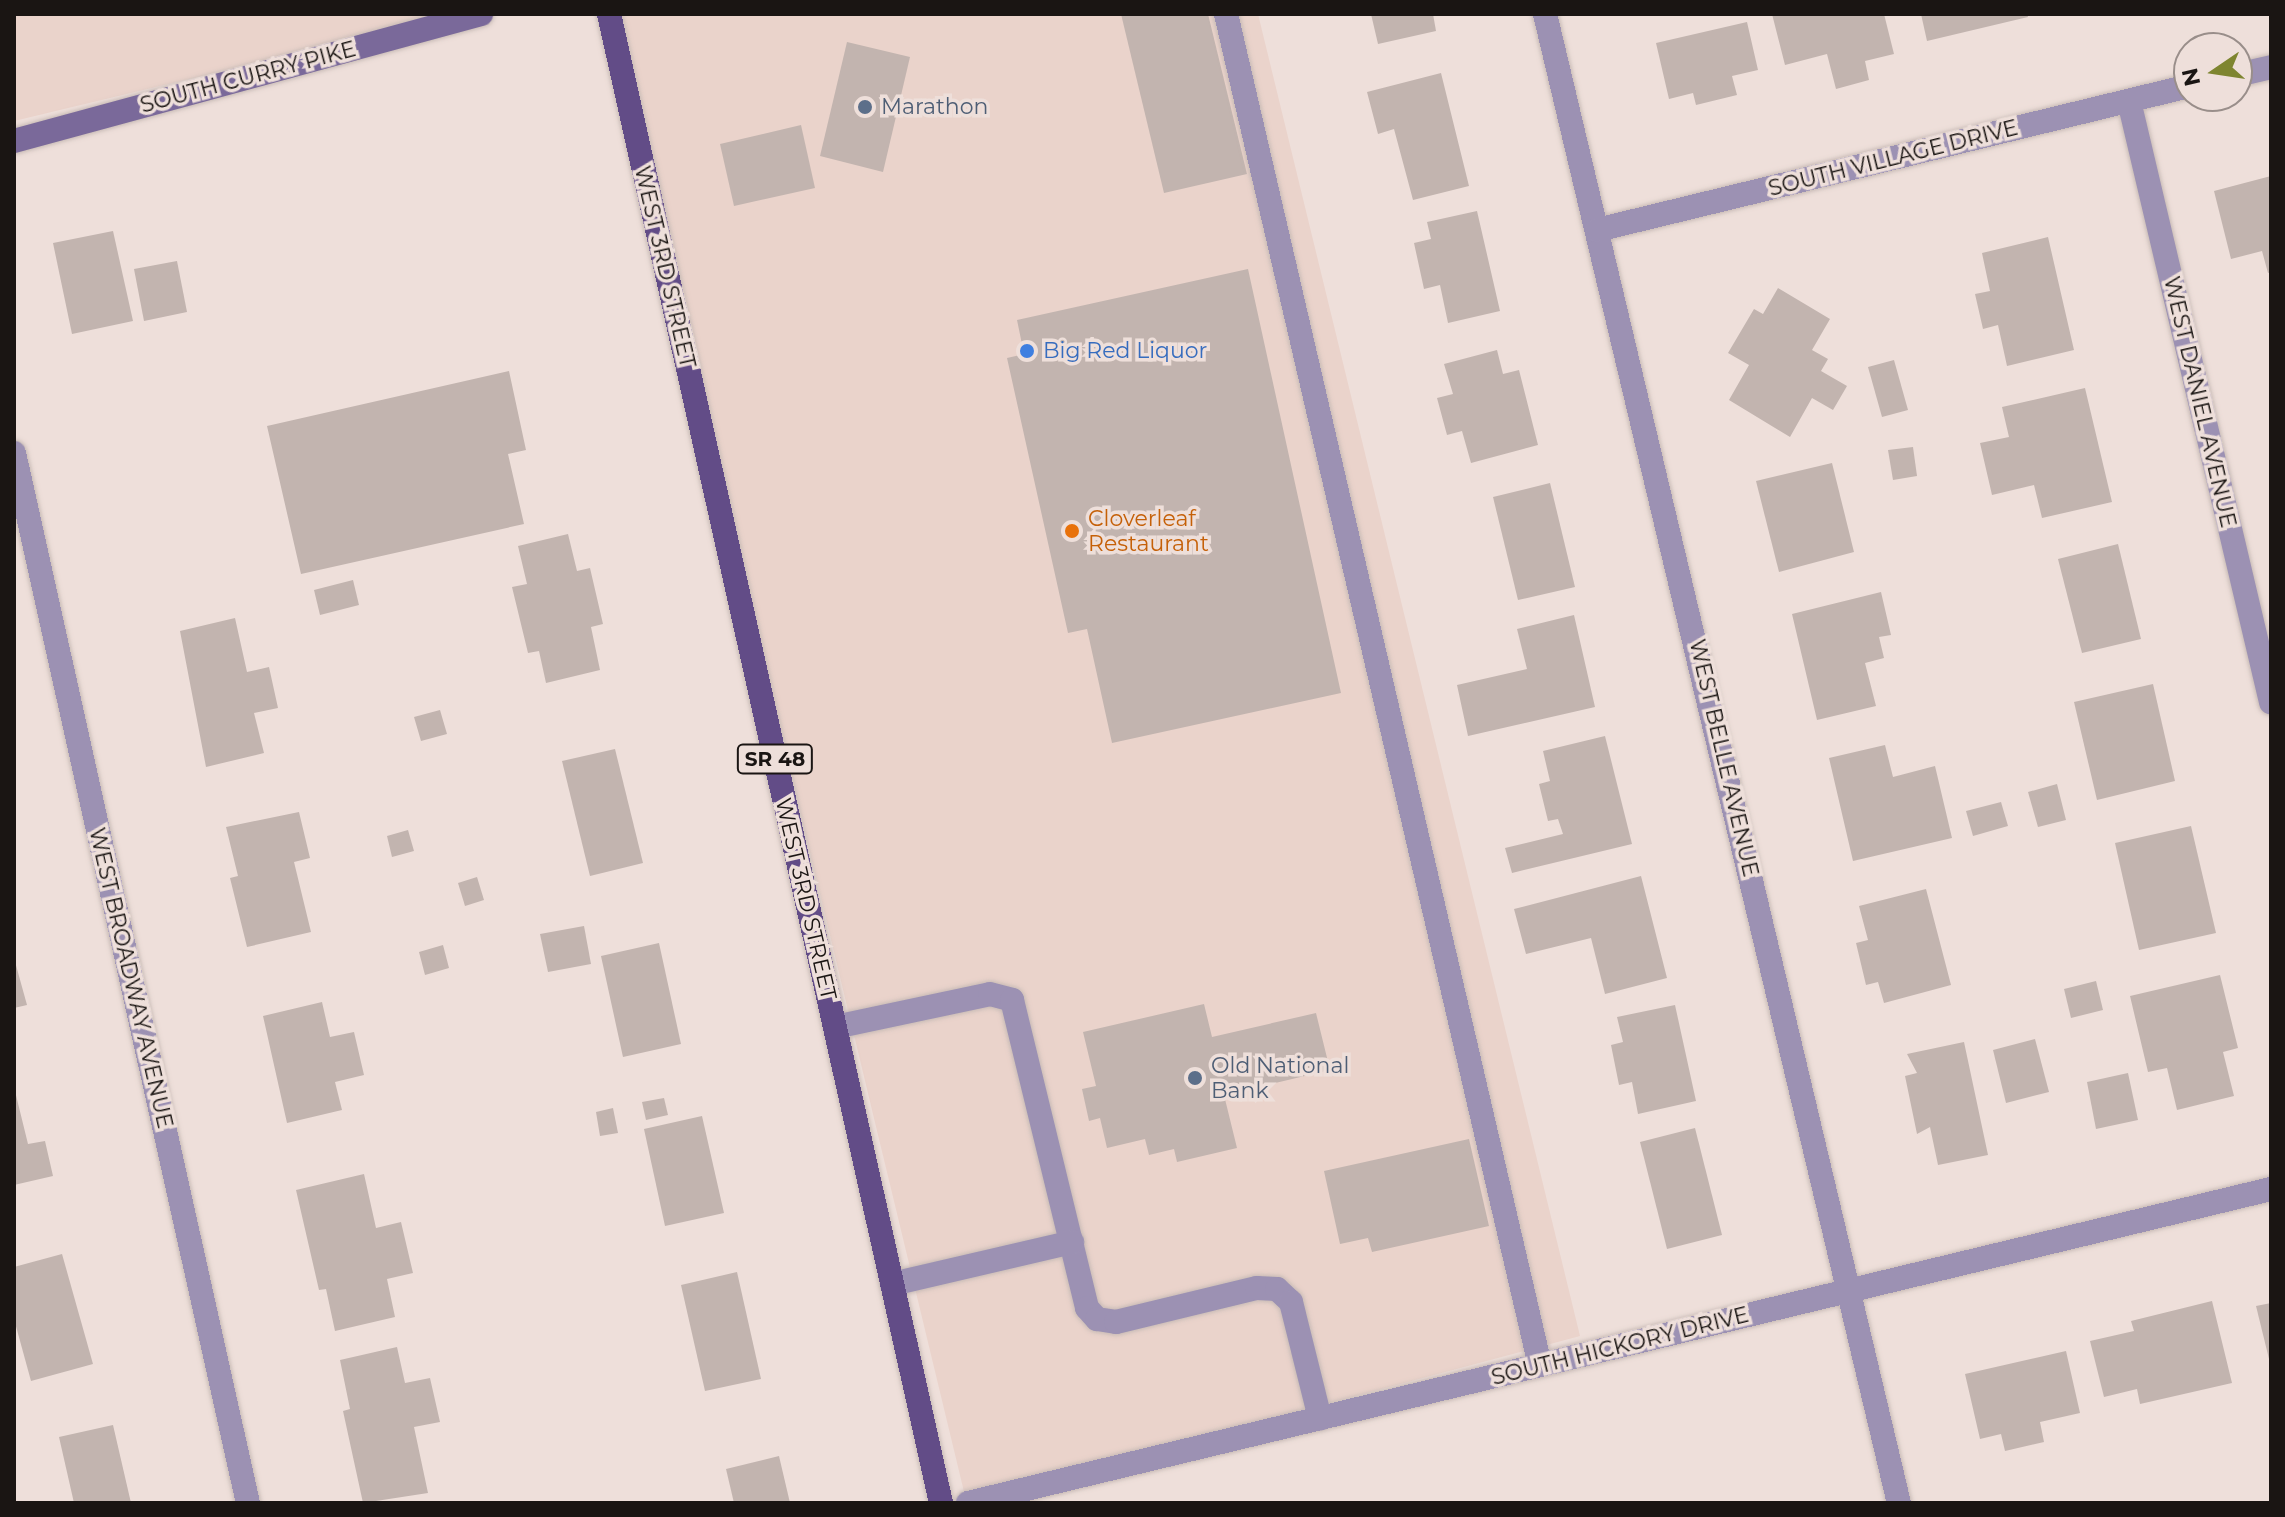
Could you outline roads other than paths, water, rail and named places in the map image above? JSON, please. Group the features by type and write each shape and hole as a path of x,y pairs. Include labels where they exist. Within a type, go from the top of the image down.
{"main road":[{"name":"SOUTH CURRY PIKE","path":"14,141 481,14"},
{"name":"WEST 3RD STREET","path":"609,14 941,1503"}],"street":[{"path":"1226,14 1540,1365"},
{"name":"WEST BELLE AVENUE","path":"1545,14 1851,1290 1899,1503"},
{"name":"SOUTH VILLAGE DRIVE","path":"1597,230 2173,90"},
{"name":"WEST DANIEL AVENUE","path":"2129,101 2271,702"},
{"name":"WEST BROADWAY AVENUE","path":"14,453 248,1503"},
{"path":"835,1027 990,994 1012,1000 1087,1308 1097,1319 1116,1322 1257,1288 1277,1289 1291,1302 1320,1418"},
{"name":"SOUTH HICKORY DRIVE","path":"968,1503 2271,1189"},
{"path":"892,1284 1072,1242"}],"place":[{"name":"Marathon","path":"865,107"},
{"name":"Big Red Liquor","path":"1027,351"},
{"name":"Cloverleaf Restaurant","path":"1072,531"},
{"name":"Old National Bank","path":"1195,1078"}]}
